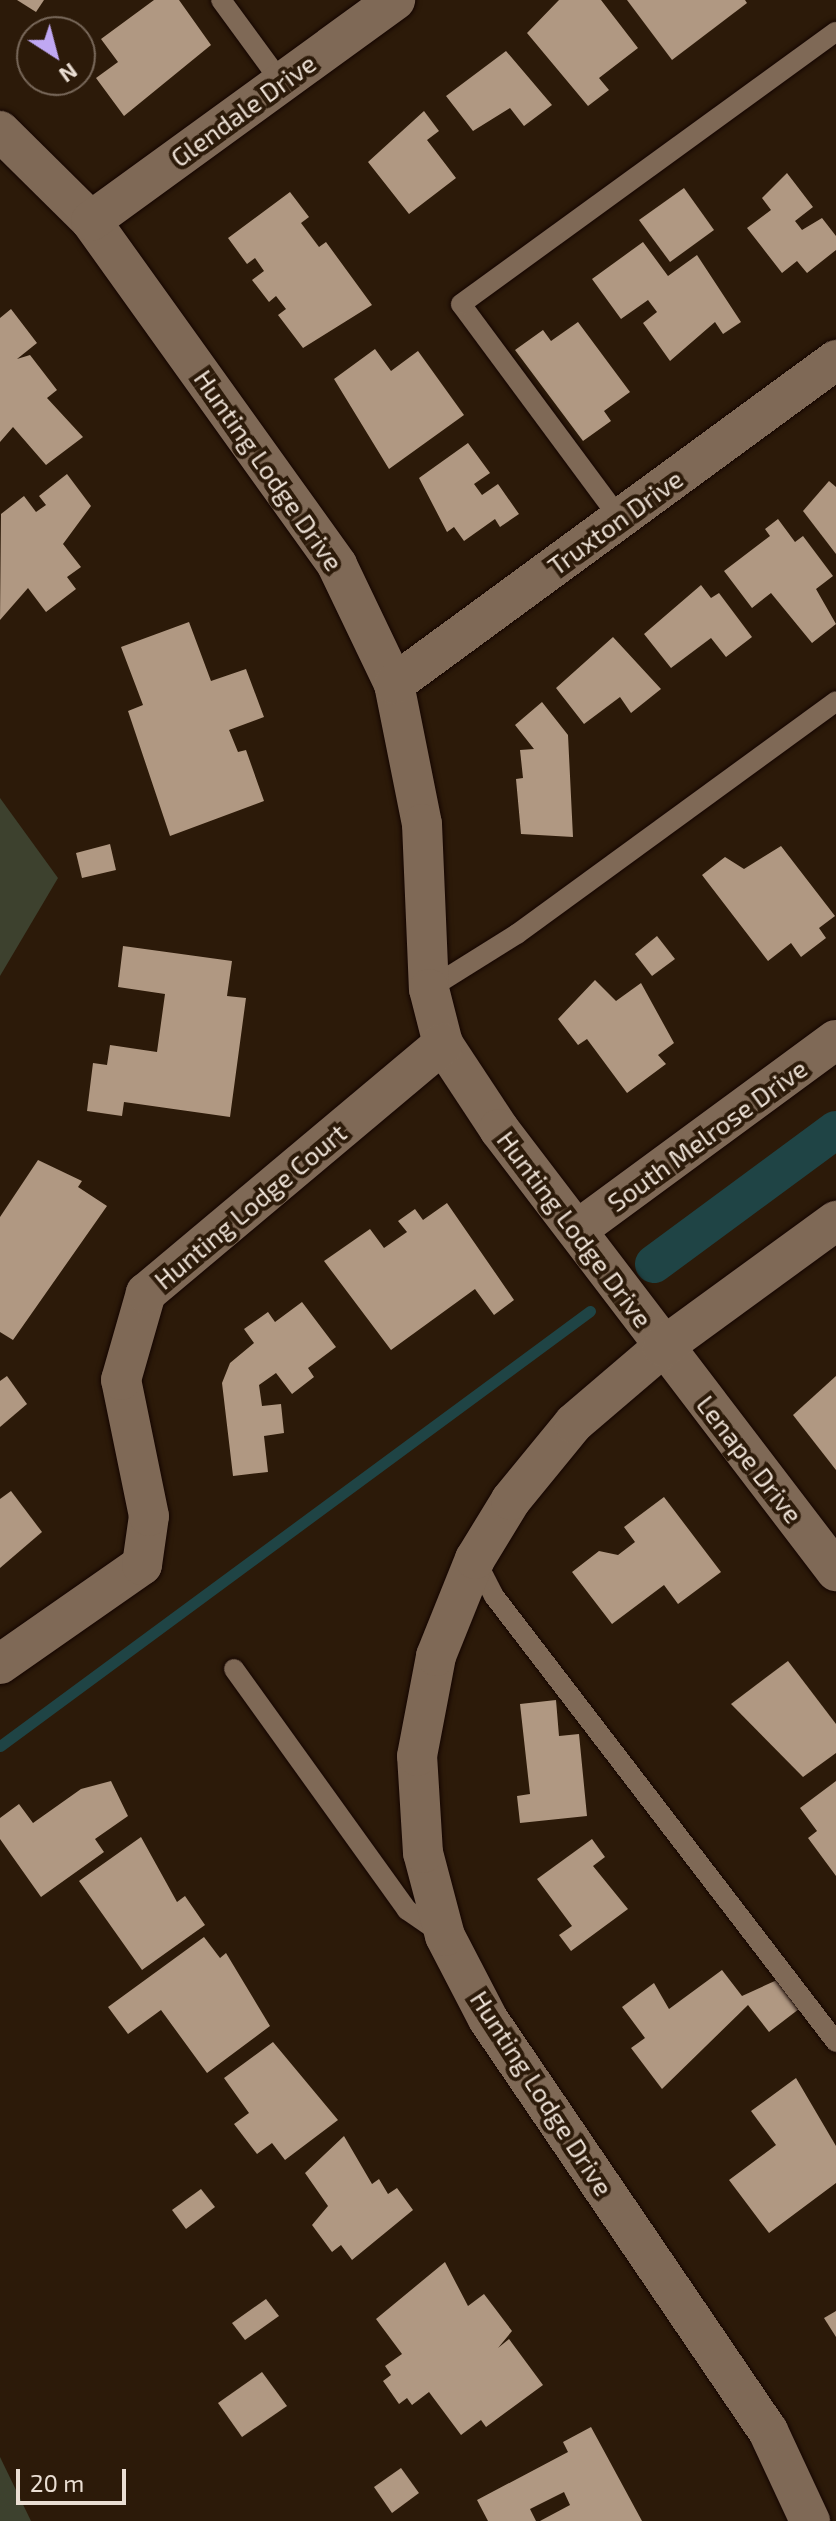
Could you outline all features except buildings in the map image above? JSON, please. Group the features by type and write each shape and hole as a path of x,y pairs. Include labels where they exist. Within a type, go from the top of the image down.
{"street":[{"name":"Glendale Drive","path":"91,221 395,0"},
{"name":"Hunting Lodge Drive","path":"0,131 91,221 337,565 394,684 422,824 429,989 443,1044 663,1347 574,1423 511,1500 475,1559 436,1656 417,1756 423,1853 445,1936 488,2019 768,2431 810,2521"},
{"name":"Truxton Drive","path":"394,684 836,360"},
{"name":"South Melrose Drive","path":"577,1230 836,1040"},
{"name":"Hunting Lodge Court","path":"0,1664 142,1565 149,1516 121,1380 146,1293 443,1044"},
{"path":"663,1347 836,1221"},
{"name":"Lenape Drive","path":"663,1347 836,1571"}],"lane":[{"path":"221,0 281,82"},
{"path":"620,519 461,304 836,32"},
{"path":"429,989 517,934 836,701"},
{"path":"475,1559 494,1596 836,2042"},
{"path":"234,1669 407,1910 445,1936"}],"green space":[{"path":"0,798 58,878 0,976"},
{"path":"0,2457 31,2521 0,2521"}],"waterway":[{"path":"654,1264 836,1130"},
{"path":"0,1746 590,1311"}]}
